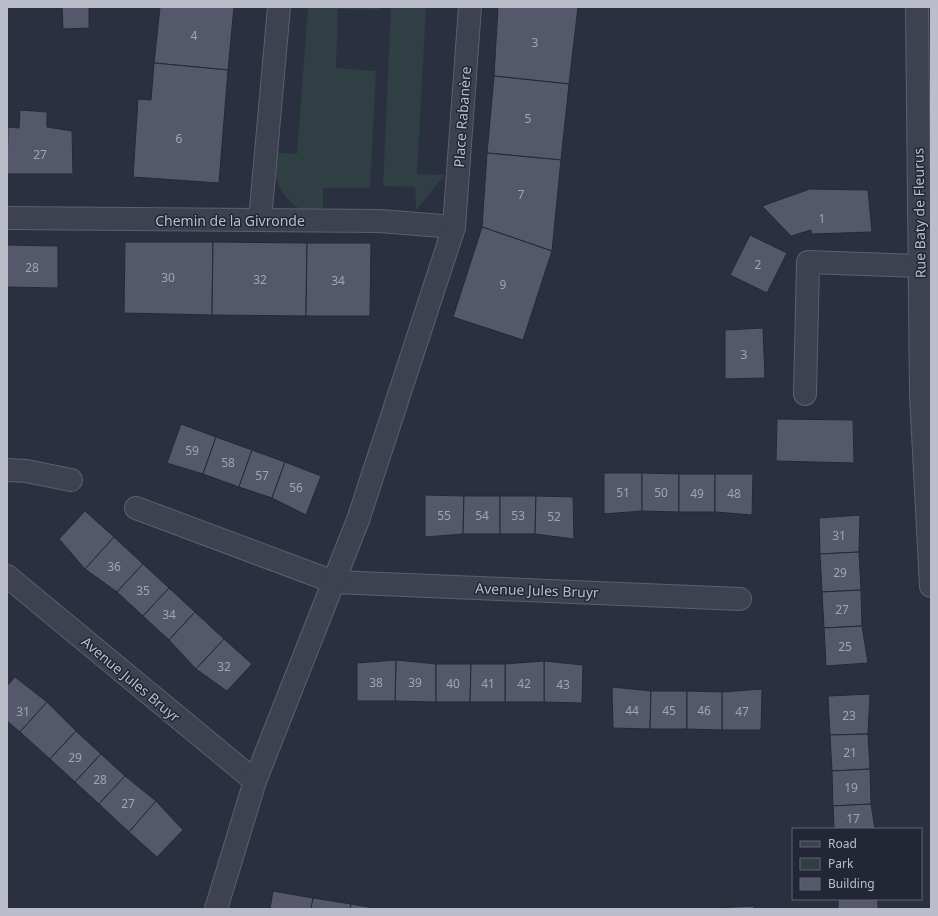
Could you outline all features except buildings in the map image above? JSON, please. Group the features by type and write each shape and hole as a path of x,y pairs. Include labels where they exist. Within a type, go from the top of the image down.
{"street":[{"path":"260,220 279,7"},
{"name":"Place Rabanère","path":"454,227 470,7"},
{"name":"Rue Baty de Fleurus","path":"917,7 921,395 931,586"},
{"name":"Chemin de la Givronde","path":"7,218 380,221 454,227"},
{"path":"216,909 255,781 358,520 454,227"},
{"path":"805,394 808,262 919,266"},
{"path":"7,470 26,471 71,480"},
{"name":"Avenue Jules Bruyr","path":"136,508 334,582 740,599"},
{"name":"Avenue Jules Bruyr","path":"7,576 255,781"}],"green space":[{"path":"308,7 380,7 380,10 338,9 336,68 376,71 370,188 323,188 323,212 301,209 287,199 276,177 270,152 297,154"},
{"path":"391,7 426,7 417,174 445,175 416,210 415,187 383,186"}]}
